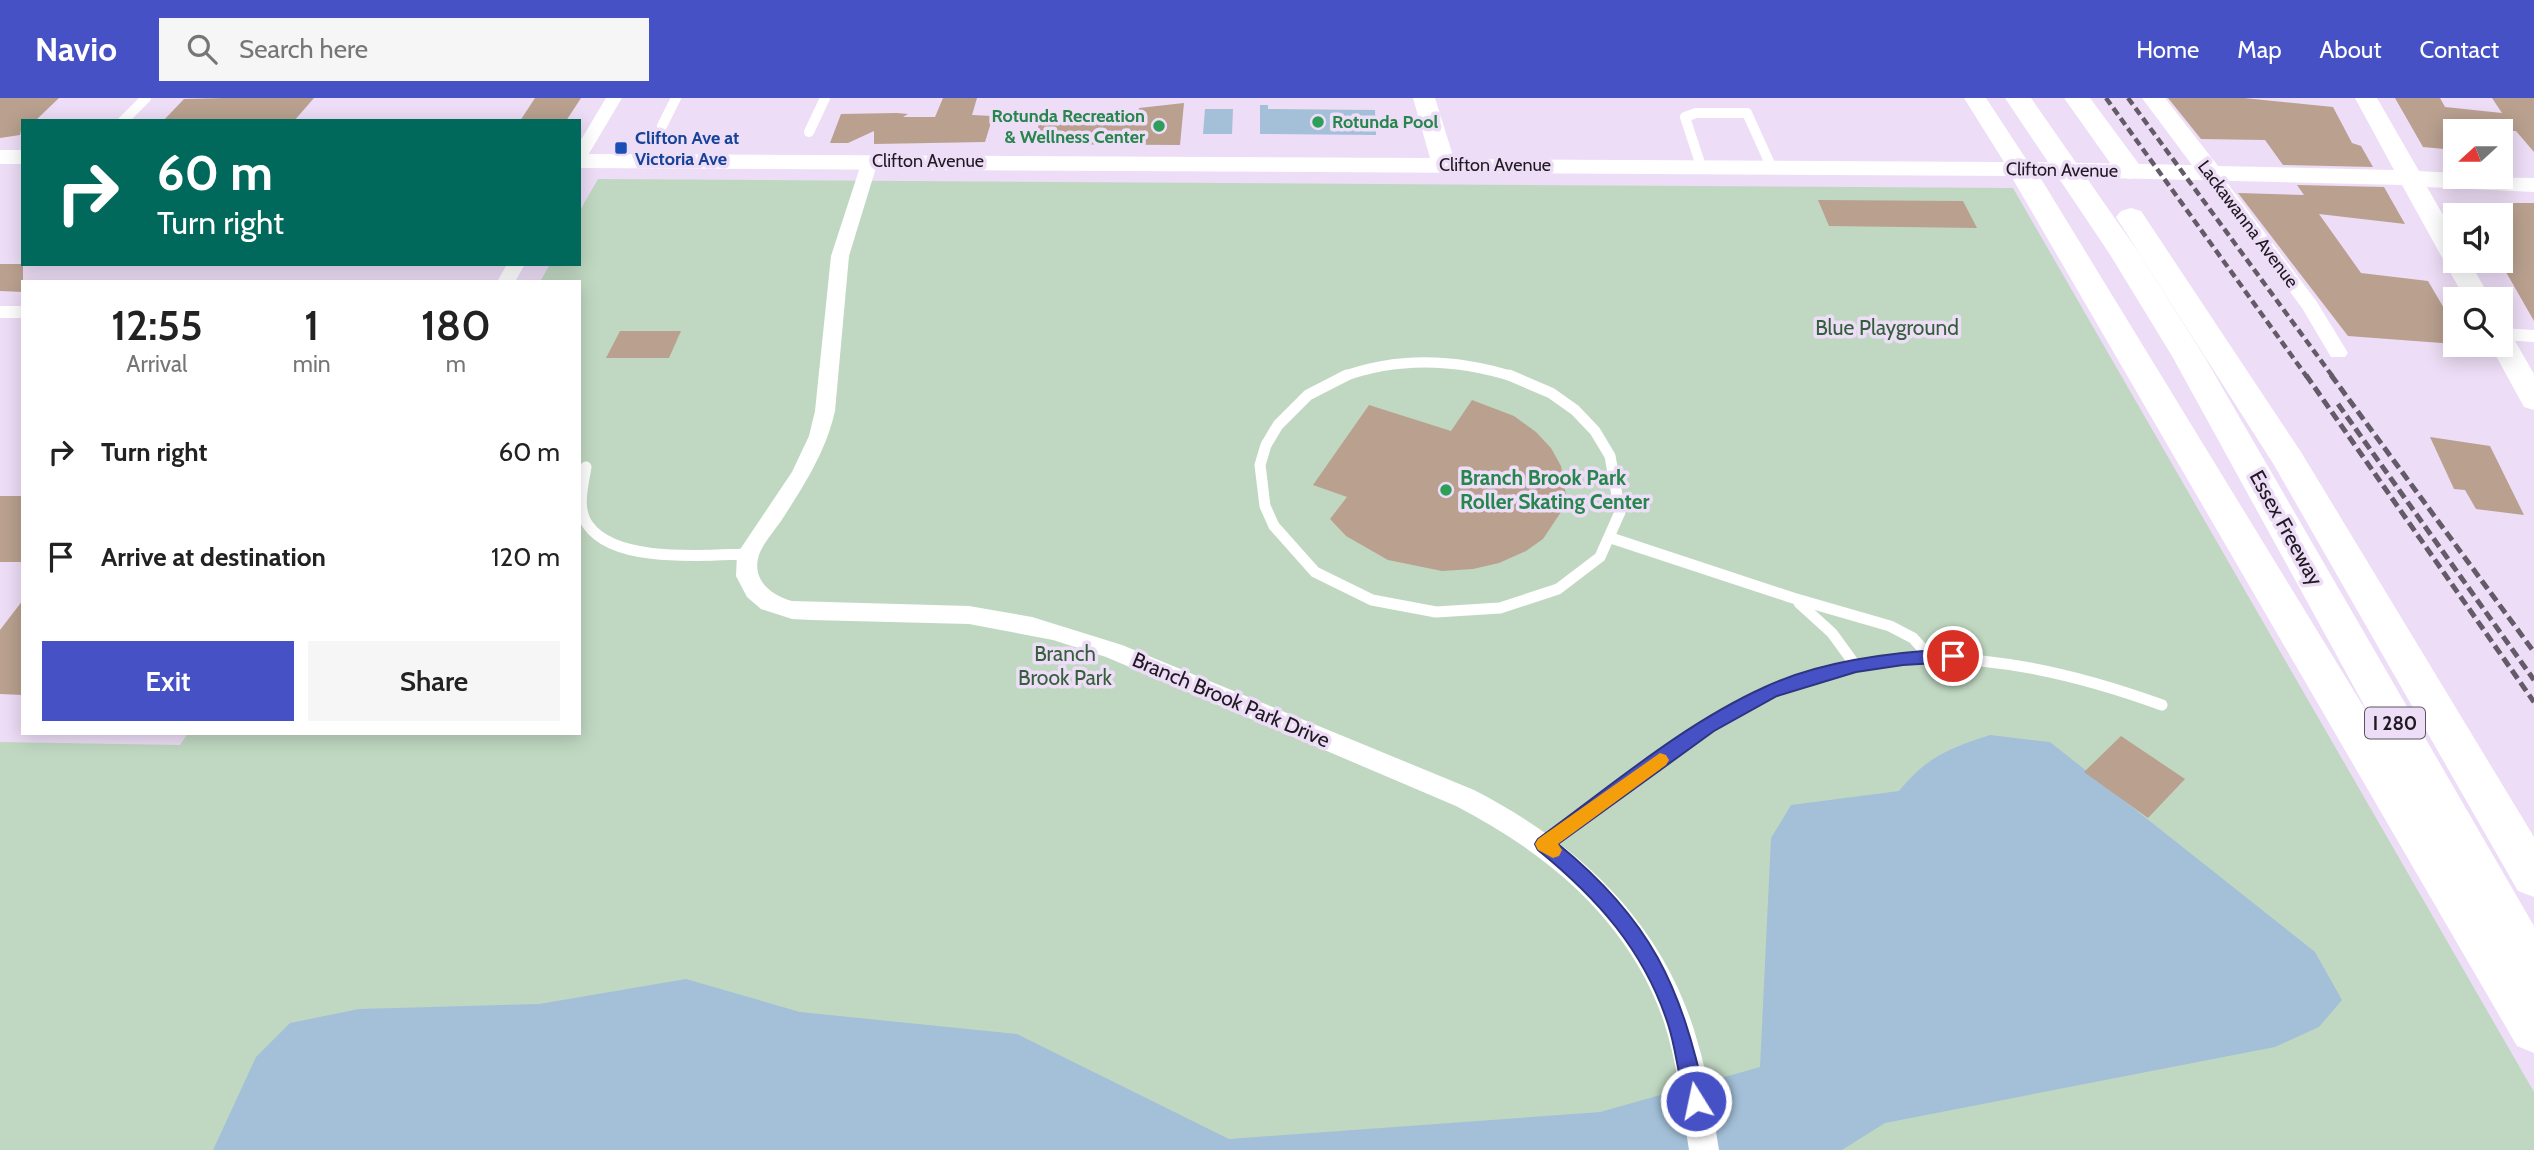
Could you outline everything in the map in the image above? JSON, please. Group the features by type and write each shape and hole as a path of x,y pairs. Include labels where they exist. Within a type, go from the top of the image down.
{"highway":[{"name":"Essex Freeway","path":"2018,98 2124,253 2188,356 2534,970"},
{"name":"Essex Freeway","path":"2048,98 2202,321 2353,563 2534,877"},
{"path":"2077,98 2130,171"},
{"path":"2036,169 2534,1030"}],"main road":[{"path":"1424,98 1444,164"},
{"path":"1975,98 2036,169"},
{"name":"Lackawanna Avenue","path":"2153,98 2210,173"},
{"path":"2366,98 2443,237"},
{"path":"0,157 21,157"},
{"name":"Clifton Avenue","path":"581,159 2036,169 2534,185"},
{"path":"2510,357 2534,400"}],"street":[{"path":"581,156 614,98"},
{"path":"748,554 801,474 819,436 825,411 840,256 870,161"},
{"name":"Lackawanna Avenue","path":"2210,173 2310,306 2338,353"},
{"path":"0,312 21,312"},
{"path":"2513,335 2534,336"},
{"name":"Branch Brook Park Drive","path":"748,554 746,566 750,584 761,597 779,607 807,611 969,615 1042,628 1089,641 1465,798 1514,822 1592,883 1628,925 1658,975 1683,1041 1704,1150"}],"lane":[{"path":"125,119 146,98"},
{"path":"662,126 676,98"},
{"path":"809,132 825,98"},
{"path":"1701,166 1685,117 1747,113 1771,166"},
{"path":"1441,361 1503,373 1535,386 1563,402 1587,422 1605,445 1617,472 1621,498 1611,538 1598,558 1578,577 1548,595 1510,608 1470,614 1429,613 1391,606 1354,594 1324,578 1298,557 1280,536 1267,514 1261,492 1260,469 1264,450 1287,411 1306,395 1352,372 1390,364 1441,361"},
{"path":"581,484 586,467"},
{"path":"581,507 590,527 605,541 646,554 748,554"},
{"path":"1611,538 1793,598 1890,626 1913,638 1929,656"},
{"path":"1793,598 1827,626 1856,666"},
{"path":"1544,844 1720,718 1794,682 1856,666 1929,656 1981,657 2039,667 2099,682 2162,705"}],"green space":[{"name":"Branch Brook Park","path":"598,179 2013,188 2534,1092 2534,1150 0,1150 0,742 180,745 187,735 581,735 581,280 541,280 549,266 581,266 581,209"}],"water":[{"name":"Rotunda Pool","path":"1260,105 1268,105 1268,109 1375,110 1376,135 1260,134"},
{"path":"1205,109 1233,109 1232,134 1203,134"},
{"path":"1990,735 2050,742 2315,952 2342,1000 2319,1027 2275,1047 1885,1123 1842,1150 213,1150 256,1057 290,1023 359,1009 539,1004 686,979 800,1012 1017,1034 1229,1139 1600,1112 1760,1067 1771,838 1791,805 1899,791 1919,770 1940,755"}],"building":[{"path":"0,98 59,98 37,119 21,119 20,135 0,138"},
{"path":"314,98 296,119 165,119 184,99"},
{"path":"535,98 581,98 567,119 521,119"},
{"path":"943,98 977,98 972,115 993,116 985,142 874,144 874,131 848,143 830,143 841,114 897,113 908,114 903,117 935,117"},
{"path":"2168,98 2244,98 2333,107 2352,143 2361,146 2373,167 2283,165 2265,140 2201,139"},
{"path":"2395,98 2440,98 2445,107 2502,113 2492,98 2534,98 2534,152 2516,131 2513,131 2513,119 2443,119 2443,149 2423,147"},
{"path":"1184,103 1180,145 1034,144 1040,119 1043,119 1044,114 1137,119 1139,108"},
{"path":"2297,185 2384,187 2405,224 2319,214 2361,273 2428,281 2443,307 2443,343 2348,336 2238,193 2304,195"},
{"path":"1818,200 1963,201 1977,228 1829,226"},
{"path":"2513,203 2534,203 2534,321 2507,273 2513,273"},
{"path":"0,264 21,264 21,292 0,291"},
{"path":"620,331 681,331 669,358 606,358"},
{"name":"Branch Brook Park Roller Skating Center","path":"1472,400 1514,416 1536,432 1551,448 1561,466 1566,495 1561,512 1543,539 1526,551 1499,563 1473,569 1442,571 1388,560 1346,536 1330,519 1347,497 1313,485 1369,405 1451,431"},
{"path":"2430,437 2490,446 2524,515 2476,509 2465,490 2454,489"},
{"path":"0,496 21,496 21,562 0,562"},
{"path":"21,603 21,695 0,694 0,630"},
{"path":"2121,736 2185,779 2148,818 2084,772"}],"railway":[{"path":"2106,98 2307,377"},
{"path":"2128,98 2333,377"},
{"path":"2306,375 2534,702"},
{"path":"2331,375 2534,652"},
{"path":"2338,404 2534,680"}],"slow traffic":[{"path":"1553,850 1544,844 1660,760"}],"place":[{"name":"Rotunda Pool","path":"1318,122"},
{"name":"Rotunda Recreation & Wellness Center","path":"1159,126"},
{"name":"Clifton Ave at Victoria Ave","path":"621,148"},
{"name":"Branch Brook Park Roller Skating Center","path":"1446,490"}],"route":[{"path":"1696,1101 1672,1006 1646,951 1592,883 1571,863 1544,844 1708,726 1772,691 1820,674 1879,661 1953,656"}],"park label":[{"name":"Blue Playground","path":"1887,328"}]}
